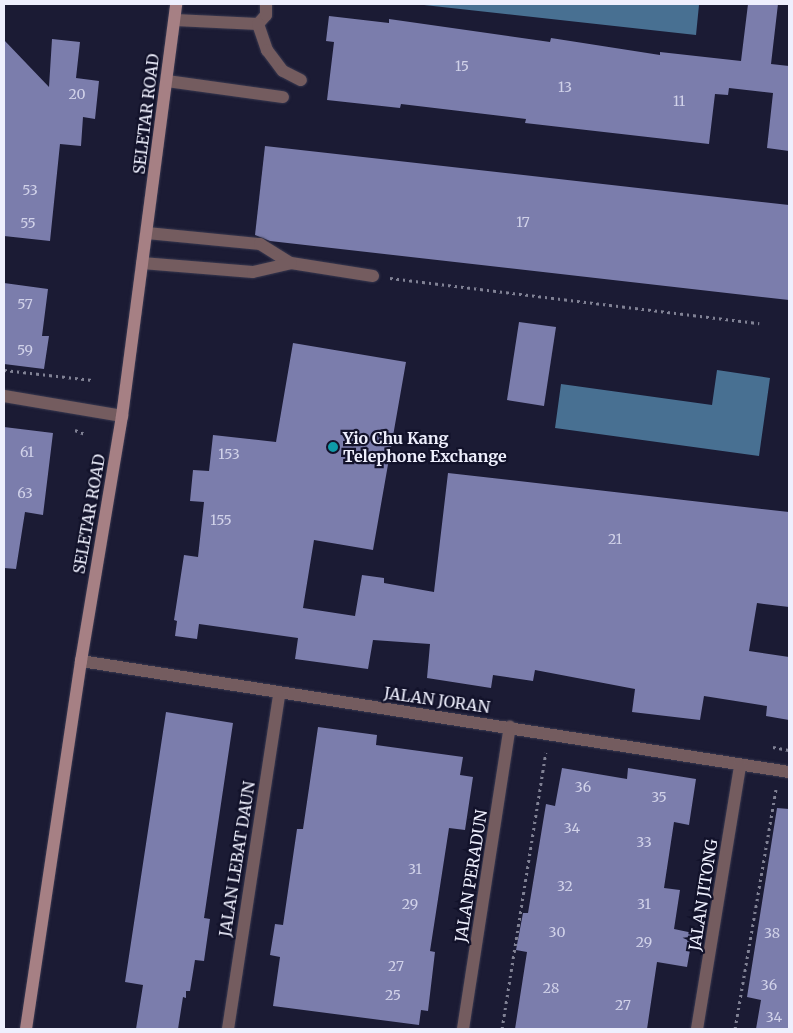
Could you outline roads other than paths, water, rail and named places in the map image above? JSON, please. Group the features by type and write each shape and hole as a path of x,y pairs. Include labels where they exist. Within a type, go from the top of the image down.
{"street":[{"name":"SELETAR ROAD","path":"26,1029 81,661 122,416 176,4"},
{"path":"258,24 266,15 266,4"},
{"path":"175,20 258,24"},
{"path":"258,24 260,37 283,71 301,80"},
{"path":"167,81 283,97"},
{"path":"147,233 260,244 291,263"},
{"path":"142,264 253,272 291,263 373,276"},
{"path":"4,396 122,416"},
{"name":"JALAN JORAN","path":"81,661 280,694 510,727 789,772"},
{"name":"JALAN LEBAT DAUN","path":"228,1029 280,694"},
{"name":"JALAN PERADUN","path":"462,1029 510,727"},
{"name":"JALAN JITONG","path":"697,1029 740,765"}],"water":[{"path":"415,4 688,4 699,5 696,35"},
{"path":"717,370 770,378 759,456 555,428 561,384 712,405"}],"place":[{"name":"Yio Chu Kang Telephone Exchange","path":"333,447"}]}
